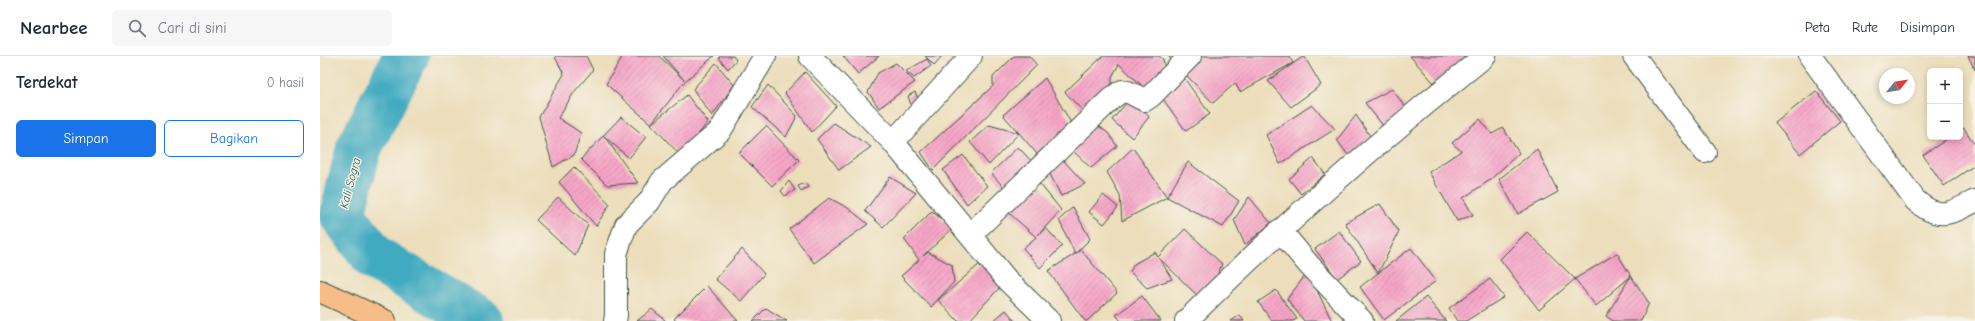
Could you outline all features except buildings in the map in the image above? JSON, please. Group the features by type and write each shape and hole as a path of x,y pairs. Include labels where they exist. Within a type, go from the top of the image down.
{"main road":[{"path":"320,291 385,321"}],"street":[{"path":"615,321 616,254 626,225 649,202 662,181 720,131 764,56"},
{"path":"810,56 892,142 1006,279 1049,321"},
{"path":"892,142 971,56"},
{"path":"970,235 1112,98 1122,91 1130,91 1138,98 1144,100 1151,96 1190,56"},
{"path":"1186,321 1280,230 1441,91 1485,56"},
{"path":"1634,56 1705,152"},
{"path":"1810,56 1915,200 1925,209 1946,214 1954,212 1975,201"},
{"path":"1280,230 1309,265 1362,321"}],"waterway":[{"name":"Kali Sogra","path":"406,56 359,148 342,215 375,258 481,321"}]}
